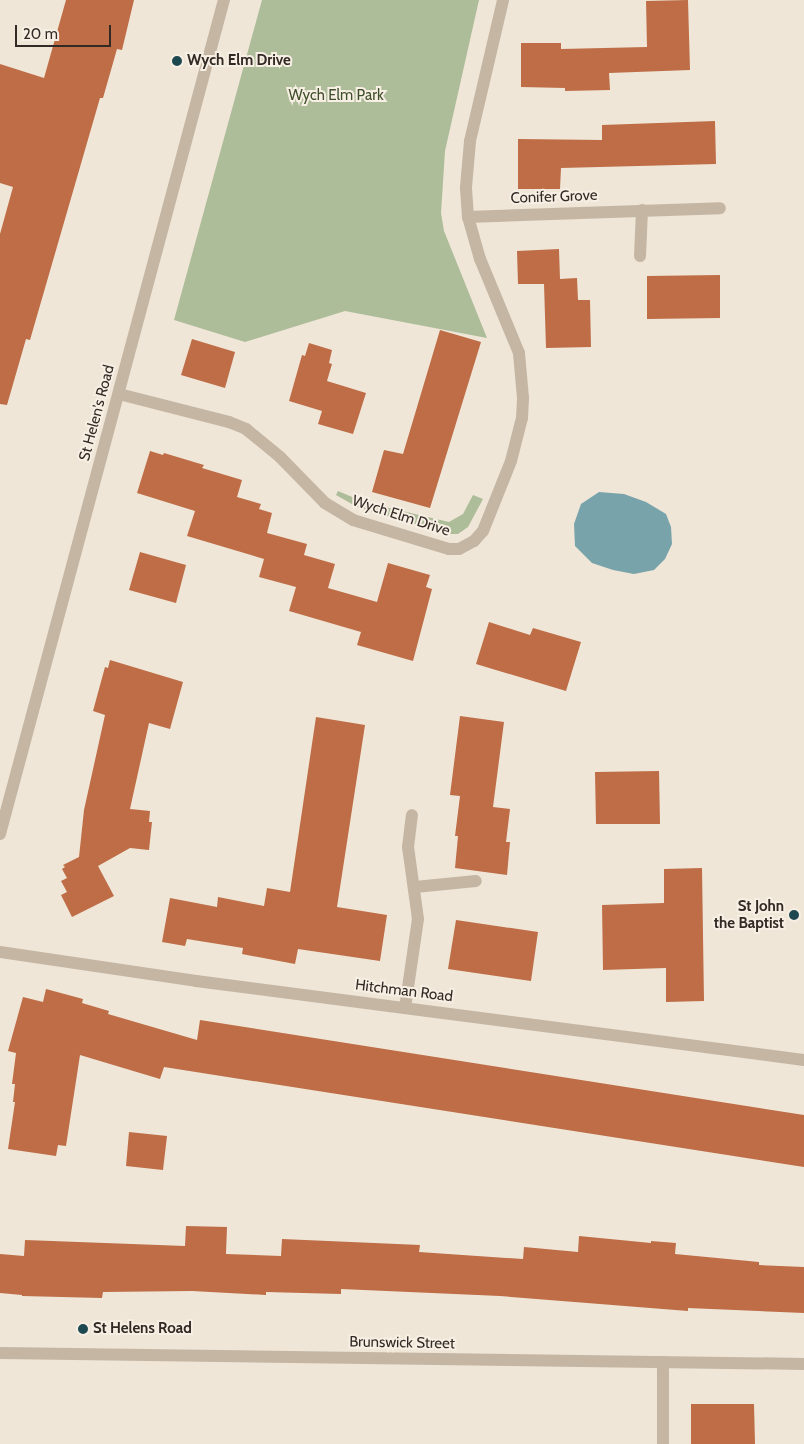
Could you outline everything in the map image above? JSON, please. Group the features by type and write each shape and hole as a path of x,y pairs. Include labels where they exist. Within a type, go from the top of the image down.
{"street":[{"name":"St Helen's Road","path":"0,834 224,0"},
{"name":"Wych Elm Drive","path":"119,394 229,422 246,429 280,458 325,503 353,520 449,549 467,546 483,531 505,478 518,439 523,398 519,353 480,259 468,217 466,186 470,141 502,0"},
{"name":"Conifer Grove","path":"468,217 720,208"},
{"path":"640,256 642,210"},
{"path":"405,1008 417,934 415,887 408,847 412,815"},
{"path":"415,887 476,882"},
{"name":"Hitchman Road","path":"0,952 196,981 804,1060"},
{"name":"Brunswick Street","path":"0,1353 804,1364"},
{"path":"663,1362 663,1444"}],"green space":[{"name":"Wych Elm Park","path":"262,0 479,0 445,151 441,213 444,231 487,338 345,311 245,342 174,320"},
{"path":"338,491 364,502 449,522 463,514 473,495 483,499 468,527 458,534 451,534 359,508 336,495"}],"water":[{"path":"599,492 624,494 646,502 666,514 671,527 672,544 665,559 654,570 634,574 613,570 592,563 575,546 574,524 581,504"}],"building":[{"path":"66,0 134,0 122,50 117,49 103,98 100,98 30,340 26,339 7,405 0,404 0,234 13,187 0,183 0,64 44,78"},
{"path":"688,0 690,70 609,73 610,90 565,91 565,88 521,87 521,43 561,43 561,49 647,47 646,1"},
{"path":"715,121 716,164 561,168 560,189 518,189 518,139 602,140 602,125"},
{"path":"559,249 560,279 577,278 578,300 590,300 591,347 546,348 544,284 518,284 517,251"},
{"path":"720,275 720,318 647,319 647,276"},
{"path":"440,330 481,342 430,508 372,492 384,450 403,454"},
{"path":"192,339 235,352 225,388 181,375"},
{"path":"309,343 332,350 329,363 332,364 327,381 366,393 353,434 318,424 322,411 289,401 302,355 305,356"},
{"path":"150,451 163,455 164,453 204,465 202,468 242,480 237,497 261,504 259,509 272,513 267,533 307,544 304,555 335,564 328,588 377,602 388,563 430,575 426,587 432,589 413,661 357,645 361,632 289,611 296,587 259,577 264,559 187,536 195,511 137,493"},
{"path":"140,552 186,565 176,603 129,590"},
{"path":"489,622 530,635 533,628 581,642 566,691 476,664"},
{"path":"110,660 183,682 170,729 149,723 130,809 150,811 149,822 152,822 149,850 130,848 98,866 114,896 72,917 61,895 67,892 61,881 67,878 62,869 65,867 63,865 79,857 84,810 105,715 93,711 105,667 108,668"},
{"path":"460,716 504,722 493,807 510,809 506,842 510,842 507,875 455,868 458,836 455,836 460,796 450,795"},
{"path":"316,717 365,725 337,907 387,915 380,961 298,949 295,964 242,954 243,948 187,939 185,946 162,942 170,898 217,907 218,897 264,906 267,888 290,892"},
{"path":"659,771 660,824 596,824 595,772"},
{"path":"702,868 704,1001 666,1002 666,968 603,970 602,905 664,903 664,869"},
{"path":"456,920 538,932 531,981 448,969"},
{"path":"46,989 83,999 82,1003 109,1011 108,1014 197,1040 200,1020 804,1115 804,1167 164,1067 160,1079 80,1055 66,1146 58,1145 56,1156 8,1149 15,1102 13,1102 15,1084 12,1084 16,1053 8,1051 23,997 43,1002"},
{"path":"129,1132 167,1136 163,1170 126,1166"},
{"path":"186,1226 227,1227 226,1254 281,1256 282,1239 420,1245 419,1252 523,1259 524,1247 578,1252 579,1236 651,1243 651,1241 676,1243 675,1254 759,1262 759,1265 804,1267 804,1313 688,1308 688,1311 500,1296 341,1289 341,1294 266,1292 266,1295 192,1291 103,1292 102,1298 22,1296 0,1293 0,1254 24,1256 25,1240 185,1246"},
{"path":"691,1404 754,1404 755,1444 691,1444"}],"place":[{"name":"Wych Elm Drive","path":"177,61"},
{"name":"St John the Baptist","path":"794,915"},
{"name":"St Helens Road","path":"83,1329"}]}
